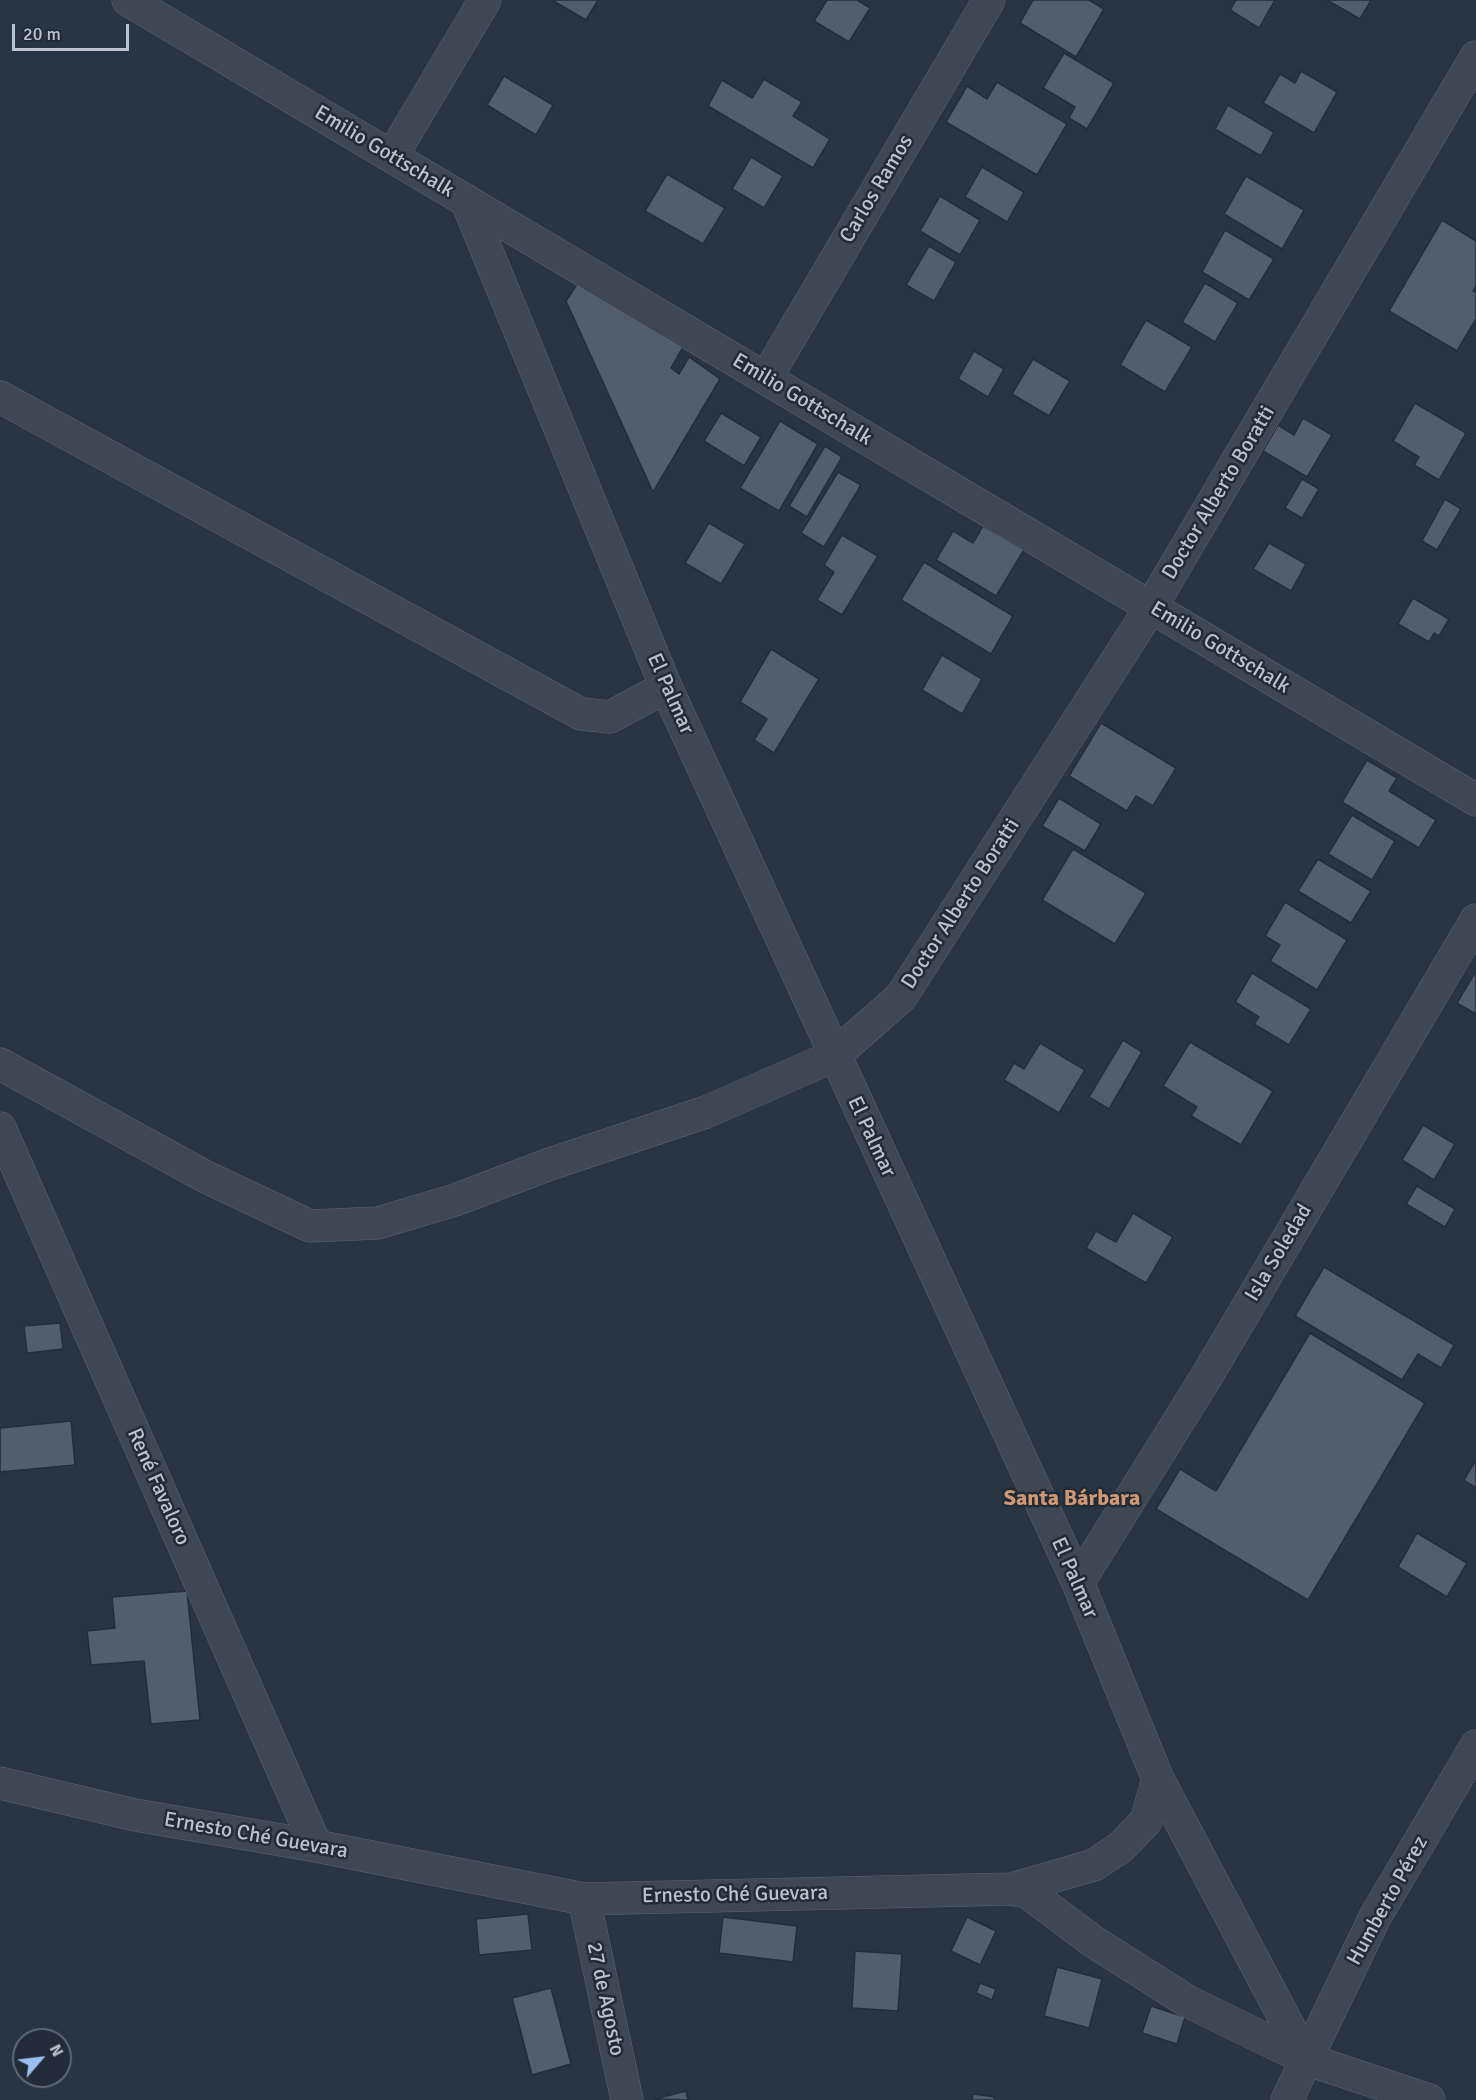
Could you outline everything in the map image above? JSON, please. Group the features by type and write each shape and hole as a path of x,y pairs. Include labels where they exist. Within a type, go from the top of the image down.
{"street":[{"name":"Emilio Gottschalk","path":"128,0 1476,800"},
{"path":"392,156 485,0"},
{"name":"Carlos Ramos","path":"766,378 989,0"},
{"name":"Doctor Alberto Boratti","path":"0,1064 206,1177 309,1227 378,1223 455,1200 550,1164 706,1112 834,1056 901,997 1151,607 1476,57"},
{"name":"El Palmar","path":"466,200 666,687 1078,1583 1158,1779 1306,2059"},
{"path":"0,397 581,714 610,717 666,687"},
{"name":"Isla Soledad","path":"1078,1583 1208,1374 1476,920"},
{"name":"René Favaloro","path":"0,1128 316,1846"},
{"name":"Humberto Pérez","path":"1287,2100 1375,1917 1476,1746"},
{"path":"1011,1889 1094,1865 1121,1847 1146,1821 1158,1779"},
{"name":"Ernesto Ché Guevara","path":"0,1782 135,1815 316,1846 584,1899 1011,1889 1027,1893 1094,1942 1187,2001 1306,2059 1429,2100"},
{"name":"27 de Agosto","path":"584,1899 627,2100"}],"building":[{"path":"552,0 598,0 586,20"},
{"path":"827,0 857,0 870,8 849,42 814,21"},
{"path":"1033,0 1089,0 1104,9 1076,57 1020,23"},
{"path":"1236,0 1275,0 1259,28 1230,10"},
{"path":"1327,0 1371,0 1360,19"},
{"path":"1064,53 1114,83 1087,129 1069,118 1075,107 1043,88"},
{"path":"1301,71 1337,92 1314,133 1263,103 1280,74 1295,83"},
{"path":"504,76 553,105 536,135 487,105"},
{"path":"764,79 802,102 793,116 830,139 813,168 708,106 722,80 752,98"},
{"path":"997,82 1067,124 1037,175 946,122 967,86 987,99"},
{"path":"1228,105 1274,132 1261,156 1215,129"},
{"path":"751,157 783,176 764,208 732,189"},
{"path":"982,167 1024,192 1007,222 965,197"},
{"path":"667,174 725,208 703,244 645,211"},
{"path":"1246,176 1304,210 1282,249 1224,214"},
{"path":"940,196 980,220 960,255 920,231"},
{"path":"1442,220 1476,241 1476,286 1473,291 1476,293 1476,319 1457,351 1389,311"},
{"path":"1225,230 1274,259 1249,300 1202,272"},
{"path":"929,246 956,262 934,301 906,285"},
{"path":"581,278 684,345 671,368 679,374 689,357 720,379 653,492 566,301"},
{"path":"1205,283 1238,303 1215,342 1182,322"},
{"path":"1146,320 1192,347 1165,392 1120,365"},
{"path":"974,351 1004,369 988,397 958,379"},
{"path":"1033,359 1070,381 1049,416 1012,394"},
{"path":"1415,403 1466,433 1439,480 1414,465 1419,457 1393,441"},
{"path":"721,413 761,437 744,466 704,441"},
{"path":"1303,418 1332,435 1307,477 1263,451 1278,425 1294,435"},
{"path":"780,421 818,444 779,511 740,488"},
{"path":"825,446 842,457 807,517 789,506"},
{"path":"838,472 861,485 824,547 801,533"},
{"path":"1302,479 1319,489 1302,518 1285,508"},
{"path":"1445,499 1461,509 1437,550 1422,541"},
{"path":"709,523 745,544 721,584 685,563"},
{"path":"983,526 1024,550 996,596 936,560 953,531 973,543"},
{"path":"842,535 878,556 842,615 817,600 834,572 824,565"},
{"path":"1269,543 1306,564 1291,591 1253,569"},
{"path":"924,562 1013,616 991,654 901,600"},
{"path":"1413,598 1449,619 1439,636 1434,633 1429,642 1398,624"},
{"path":"771,649 819,679 774,753 754,740 767,719 740,702"},
{"path":"942,655 982,679 962,714 922,690"},
{"path":"1101,723 1176,768 1153,806 1136,796 1127,811 1069,776"},
{"path":"1367,760 1397,778 1389,791 1436,820 1419,848 1342,802"},
{"path":"1059,798 1101,824 1085,851 1042,826"},
{"path":"1352,815 1395,841 1372,880 1328,854"},
{"path":"1073,849 1146,893 1115,944 1042,900"},
{"path":"1318,859 1371,891 1351,923 1298,891"},
{"path":"1285,902 1347,940 1317,990 1270,961 1280,945 1265,936"},
{"path":"1476,971 1476,1014 1457,1003"},
{"path":"1252,973 1311,1009 1289,1045 1254,1024 1259,1017 1235,1002"},
{"path":"1123,1040 1142,1052 1109,1109 1089,1097"},
{"path":"1190,1042 1273,1091 1241,1145 1191,1116 1197,1107 1163,1086"},
{"path":"1040,1043 1085,1070 1059,1113 1004,1080 1014,1063 1024,1069"},
{"path":"1423,1125 1455,1144 1434,1180 1402,1160"},
{"path":"1417,1186 1455,1209 1445,1227 1406,1204"},
{"path":"1133,1213 1173,1237 1146,1283 1086,1248 1096,1231 1116,1242"},
{"path":"1324,1267 1454,1345 1441,1368 1418,1354 1402,1380 1295,1316"},
{"path":"60,1323 63,1349 27,1353 24,1326"},
{"path":"1310,1333 1425,1403 1308,1600 1156,1509 1180,1469 1216,1491"},
{"path":"71,1421 75,1465 0,1472 0,1428"},
{"path":"1476,1460 1476,1488 1464,1480"},
{"path":"1417,1533 1467,1563 1447,1597 1398,1567"},
{"path":"187,1591 200,1720 151,1724 144,1661 91,1665 87,1631 115,1628 112,1597"},
{"path":"528,1914 532,1950 479,1955 476,1919"},
{"path":"723,1917 797,1926 793,1962 719,1953"},
{"path":"967,1917 996,1931 980,1965 951,1951"},
{"path":"855,1951 902,1954 898,2011 852,2008"},
{"path":"1057,1967 1102,1979 1089,2028 1044,2016"},
{"path":"980,1983 996,1989 992,2000 976,1993"},
{"path":"551,1988 571,2064 532,2075 512,1998"},
{"path":"1151,2006 1185,2017 1177,2044 1142,2033"},
{"path":"686,2091 688,2100 655,2099"},
{"path":"973,2094 995,2097 994,2100 972,2100"}],"district":[{"name":"Santa Bárbara","path":"1072,1499"}]}
